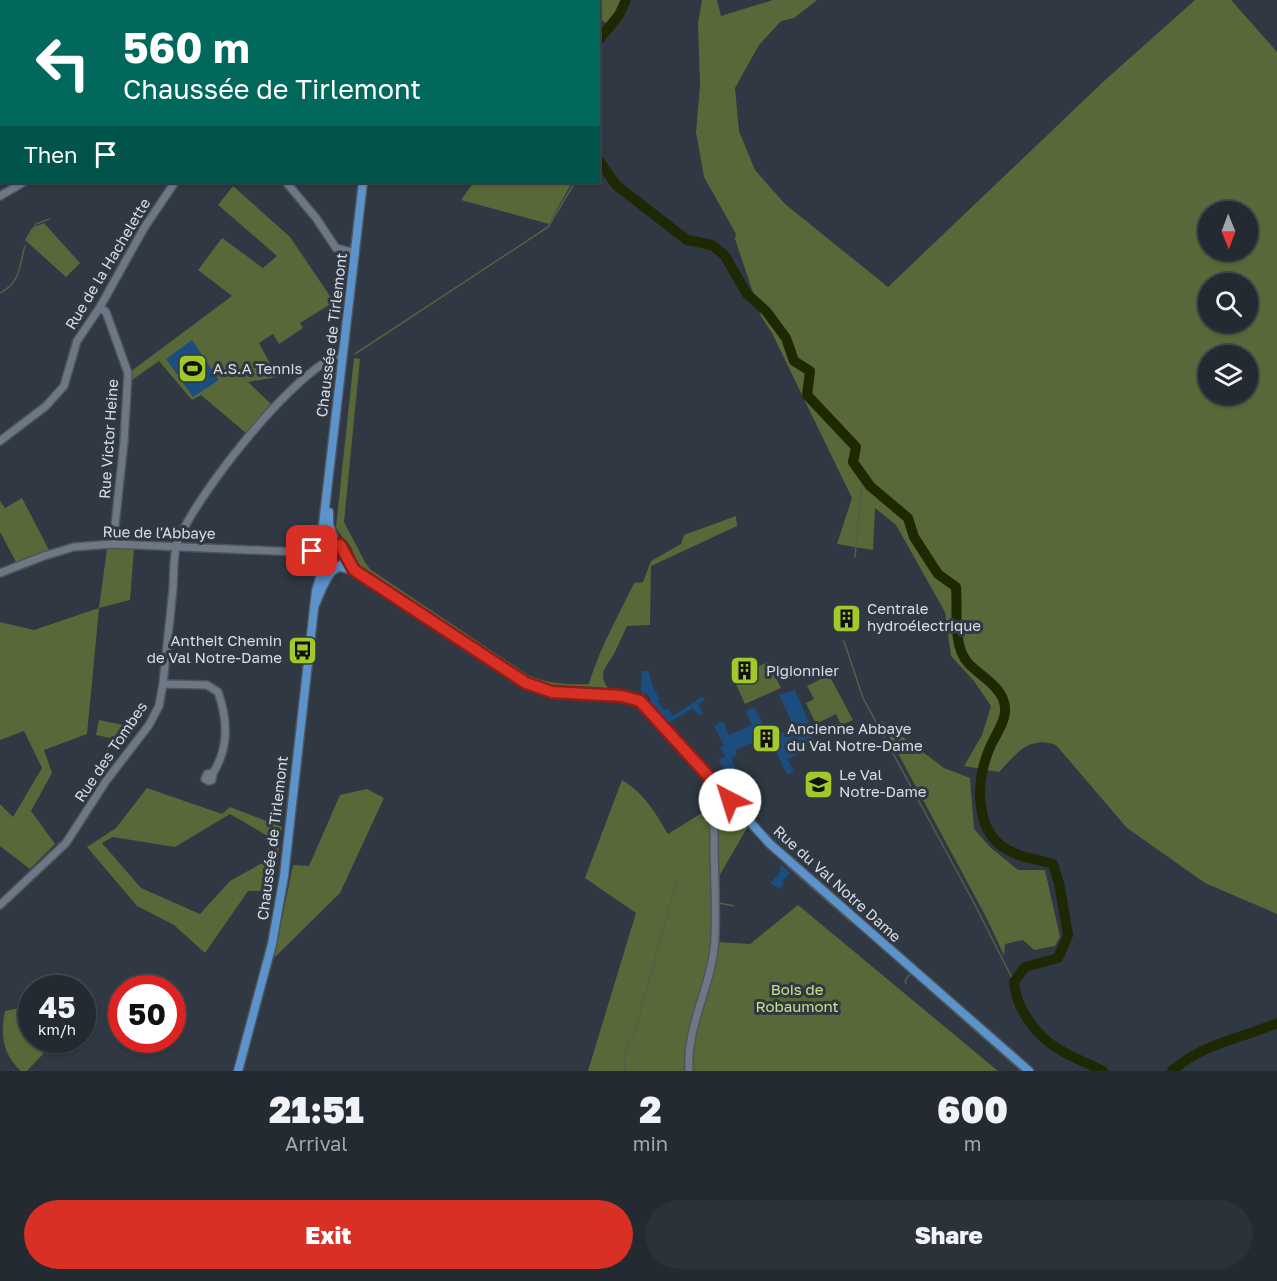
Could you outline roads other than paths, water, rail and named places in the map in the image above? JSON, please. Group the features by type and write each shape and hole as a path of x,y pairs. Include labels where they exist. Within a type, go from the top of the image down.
{"main road":[{"name":"Chaussée de Tirlemont","path":"238,1071 272,944 284,876 315,591 328,547 327,492 363,183"},
{"name":"Chaussée de Tirlemont","path":"315,605 337,568 346,558 344,549 328,547"},
{"name":"Rue du Val Notre Dame","path":"346,558 354,570 526,683 560,693 634,698 647,707 770,844 1029,1071"},
{"path":"324,564 337,568"},
{"name":"Rue du Val Notre Dame","path":"337,568 354,570"}],"street":[{"path":"0,196 22,183"},
{"name":"Rue de la Hachelette","path":"0,441 46,406 64,386 77,341 100,307 144,228 174,183"},
{"path":"286,183 316,218 336,248 355,253"},
{"name":"Rue Victor Heine","path":"100,307 106,312 128,373 124,442 113,544"},
{"name":"Rue des Tombes","path":"0,905 66,843 106,781 149,725 159,706 176,545 188,519 217,476 297,384 333,357 343,354"},
{"name":"Rue de l'Abbaye","path":"0,573 74,547 113,544 328,547"},
{"path":"163,684 207,685 218,692 226,740 220,762 213,773"},
{"path":"689,1071 688,1054 696,1014 709,980 715,937 713,813 706,782 709,775"}],"waterway":[{"path":"600,39 619,15 626,0"},
{"path":"600,162 616,185 687,240 712,245 725,256 747,294 766,311 786,338 794,361 810,371 807,395 856,447 853,462 870,486 908,518 914,537 938,574 956,587 958,637 963,656 996,689 1005,705 1004,717 991,745 982,774 980,790 984,820 990,834 1000,845 1019,855 1053,864 1059,883 1068,935 1058,958 1025,967 1014,982 1019,1002 1023,1012 1043,1038 1060,1050 1103,1071"},
{"path":"355,354 548,227 574,183"},
{"path":"28,241 36,224 49,219"},
{"path":"0,293 16,279 25,246"},
{"path":"855,557 863,476"},
{"path":"844,641 863,698 973,901 1014,982"},
{"path":"787,866 851,922"},
{"path":"624,1071 625,1053 637,1024 677,879"},
{"path":"719,903 734,906"},
{"path":"901,965 1021,1071"},
{"path":"906,984 905,981 909,975"},
{"path":"1172,1071 1209,1048 1277,1023"}],"place":[{"name":"A.S.A Tennis","path":"192,369"},
{"name":"Centrale hydroélectrique","path":"846,618"},
{"name":"Antheit Chemin de Val Notre-Dame","path":"303,650"},
{"name":"Pigionnier","path":"745,671"},
{"name":"Ancienne Abbaye du Val Notre-Dame","path":"766,738"},
{"name":"Le Val Notre-Dame","path":"818,784"}],"park label":[{"name":"Bois de Robaumont","path":"797,998"}]}
